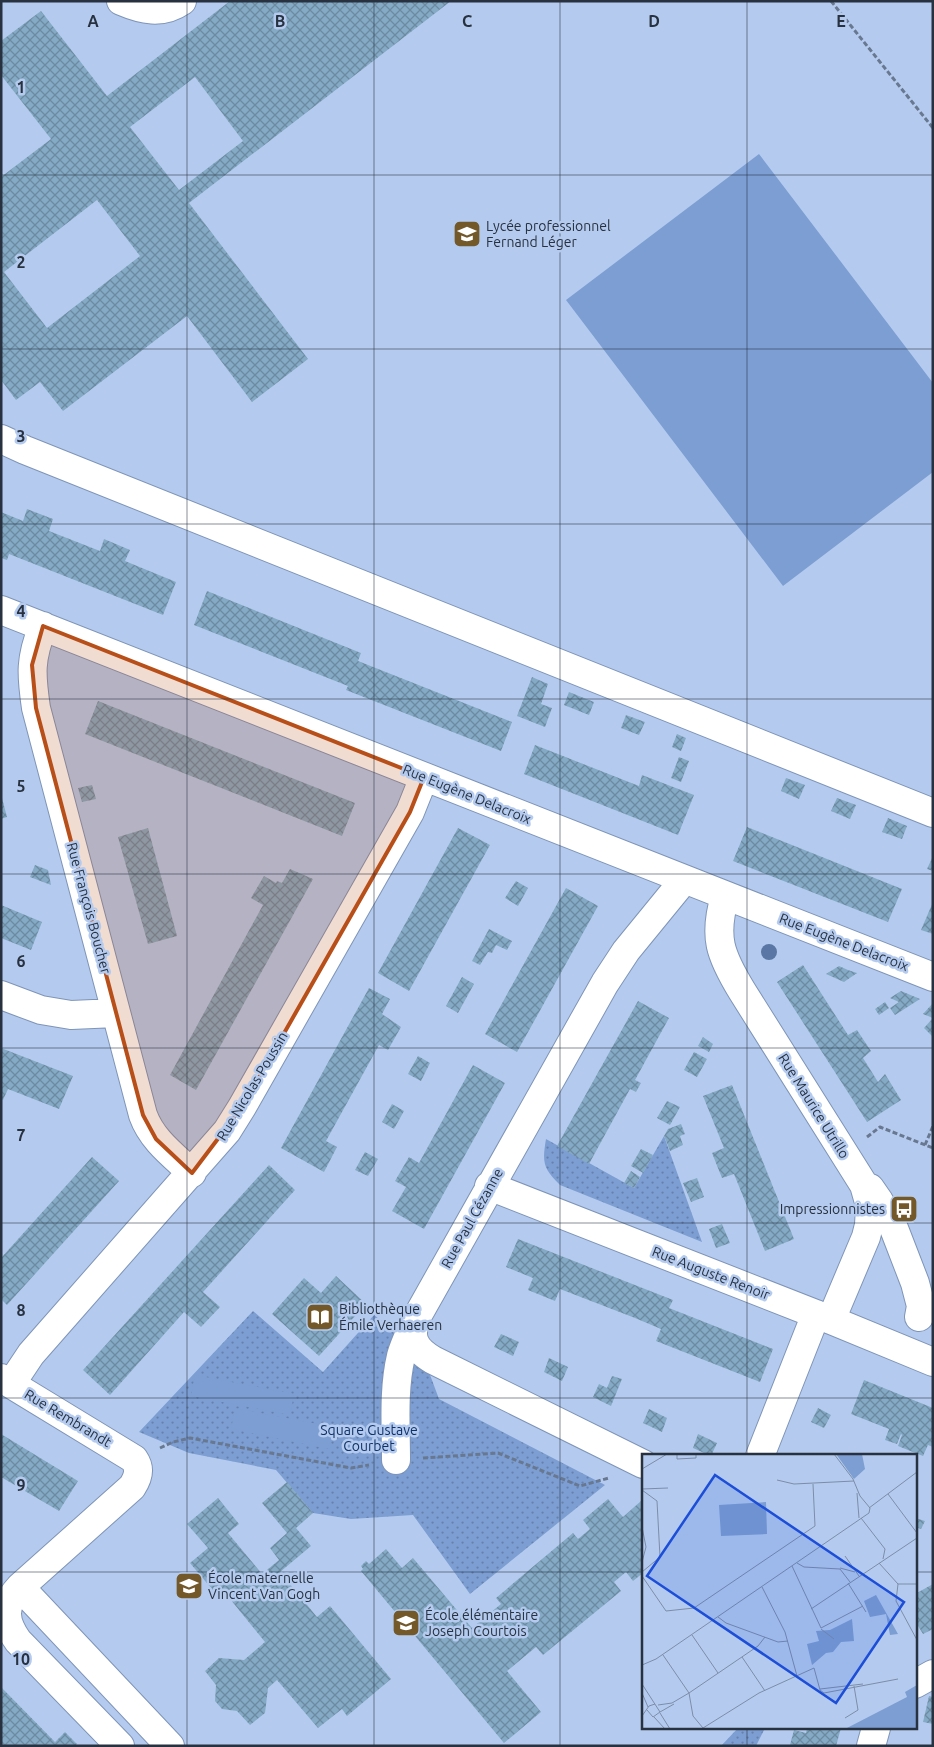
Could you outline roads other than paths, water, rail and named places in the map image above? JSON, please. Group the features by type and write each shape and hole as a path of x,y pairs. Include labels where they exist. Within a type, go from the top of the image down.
{"street":[{"path":"121,1 146,10 164,10 182,1"},
{"path":"1,440 933,813"},
{"name":"Rue Eugène Delacroix","path":"1,610 933,977"},
{"name":"Rue François Boucher","path":"43,626 36,644 32,665 36,708 146,1124 156,1139 192,1173"},
{"name":"Rue Nicolas Poussin","path":"6,1381 192,1173 226,1131 242,1107 410,812 424,777"},
{"name":"Rue Paul Cézanne","path":"396,1460 398,1370 414,1323 489,1186 605,982 626,951 684,880"},
{"name":"Rue Maurice Utrillo","path":"725,896 718,923 721,948 726,962 742,991 864,1185 868,1196 870,1216 866,1237 824,1316 761,1454"},
{"path":"1,996 27,1005 71,1016 116,1013"},
{"path":"848,1161 879,1201 892,1226 919,1296 919,1317"},
{"name":"Rue Auguste Renoir","path":"489,1186 824,1316 933,1362"},
{"path":"905,1351 933,1283"},
{"path":"414,1323 413,1332 417,1348 433,1360 642,1464"},
{"name":"Rue Rembrandt","path":"6,1381 138,1463 138,1475 132,1487 20,1587"},
{"path":"120,1746 18,1642 11,1631 8,1623 7,1607 20,1587 170,1746"},
{"path":"916,1683 933,1674"},
{"path":"871,1746 875,1730"}],"place":[{"name":"Lycée professionnel Fernand Léger","path":"467,234"},
{"name":"Impressionnistes","path":"904,1209"},
{"name":"Bibliothèque Émile Verhaeren","path":"320,1317"},
{"name":"École maternelle Vincent Van Gogh","path":"189,1586"},
{"name":"École élémentaire Joseph Courtois","path":"406,1623"}],"park label":[{"name":"Square Gustave Courbet","path":"369,1438"}]}
